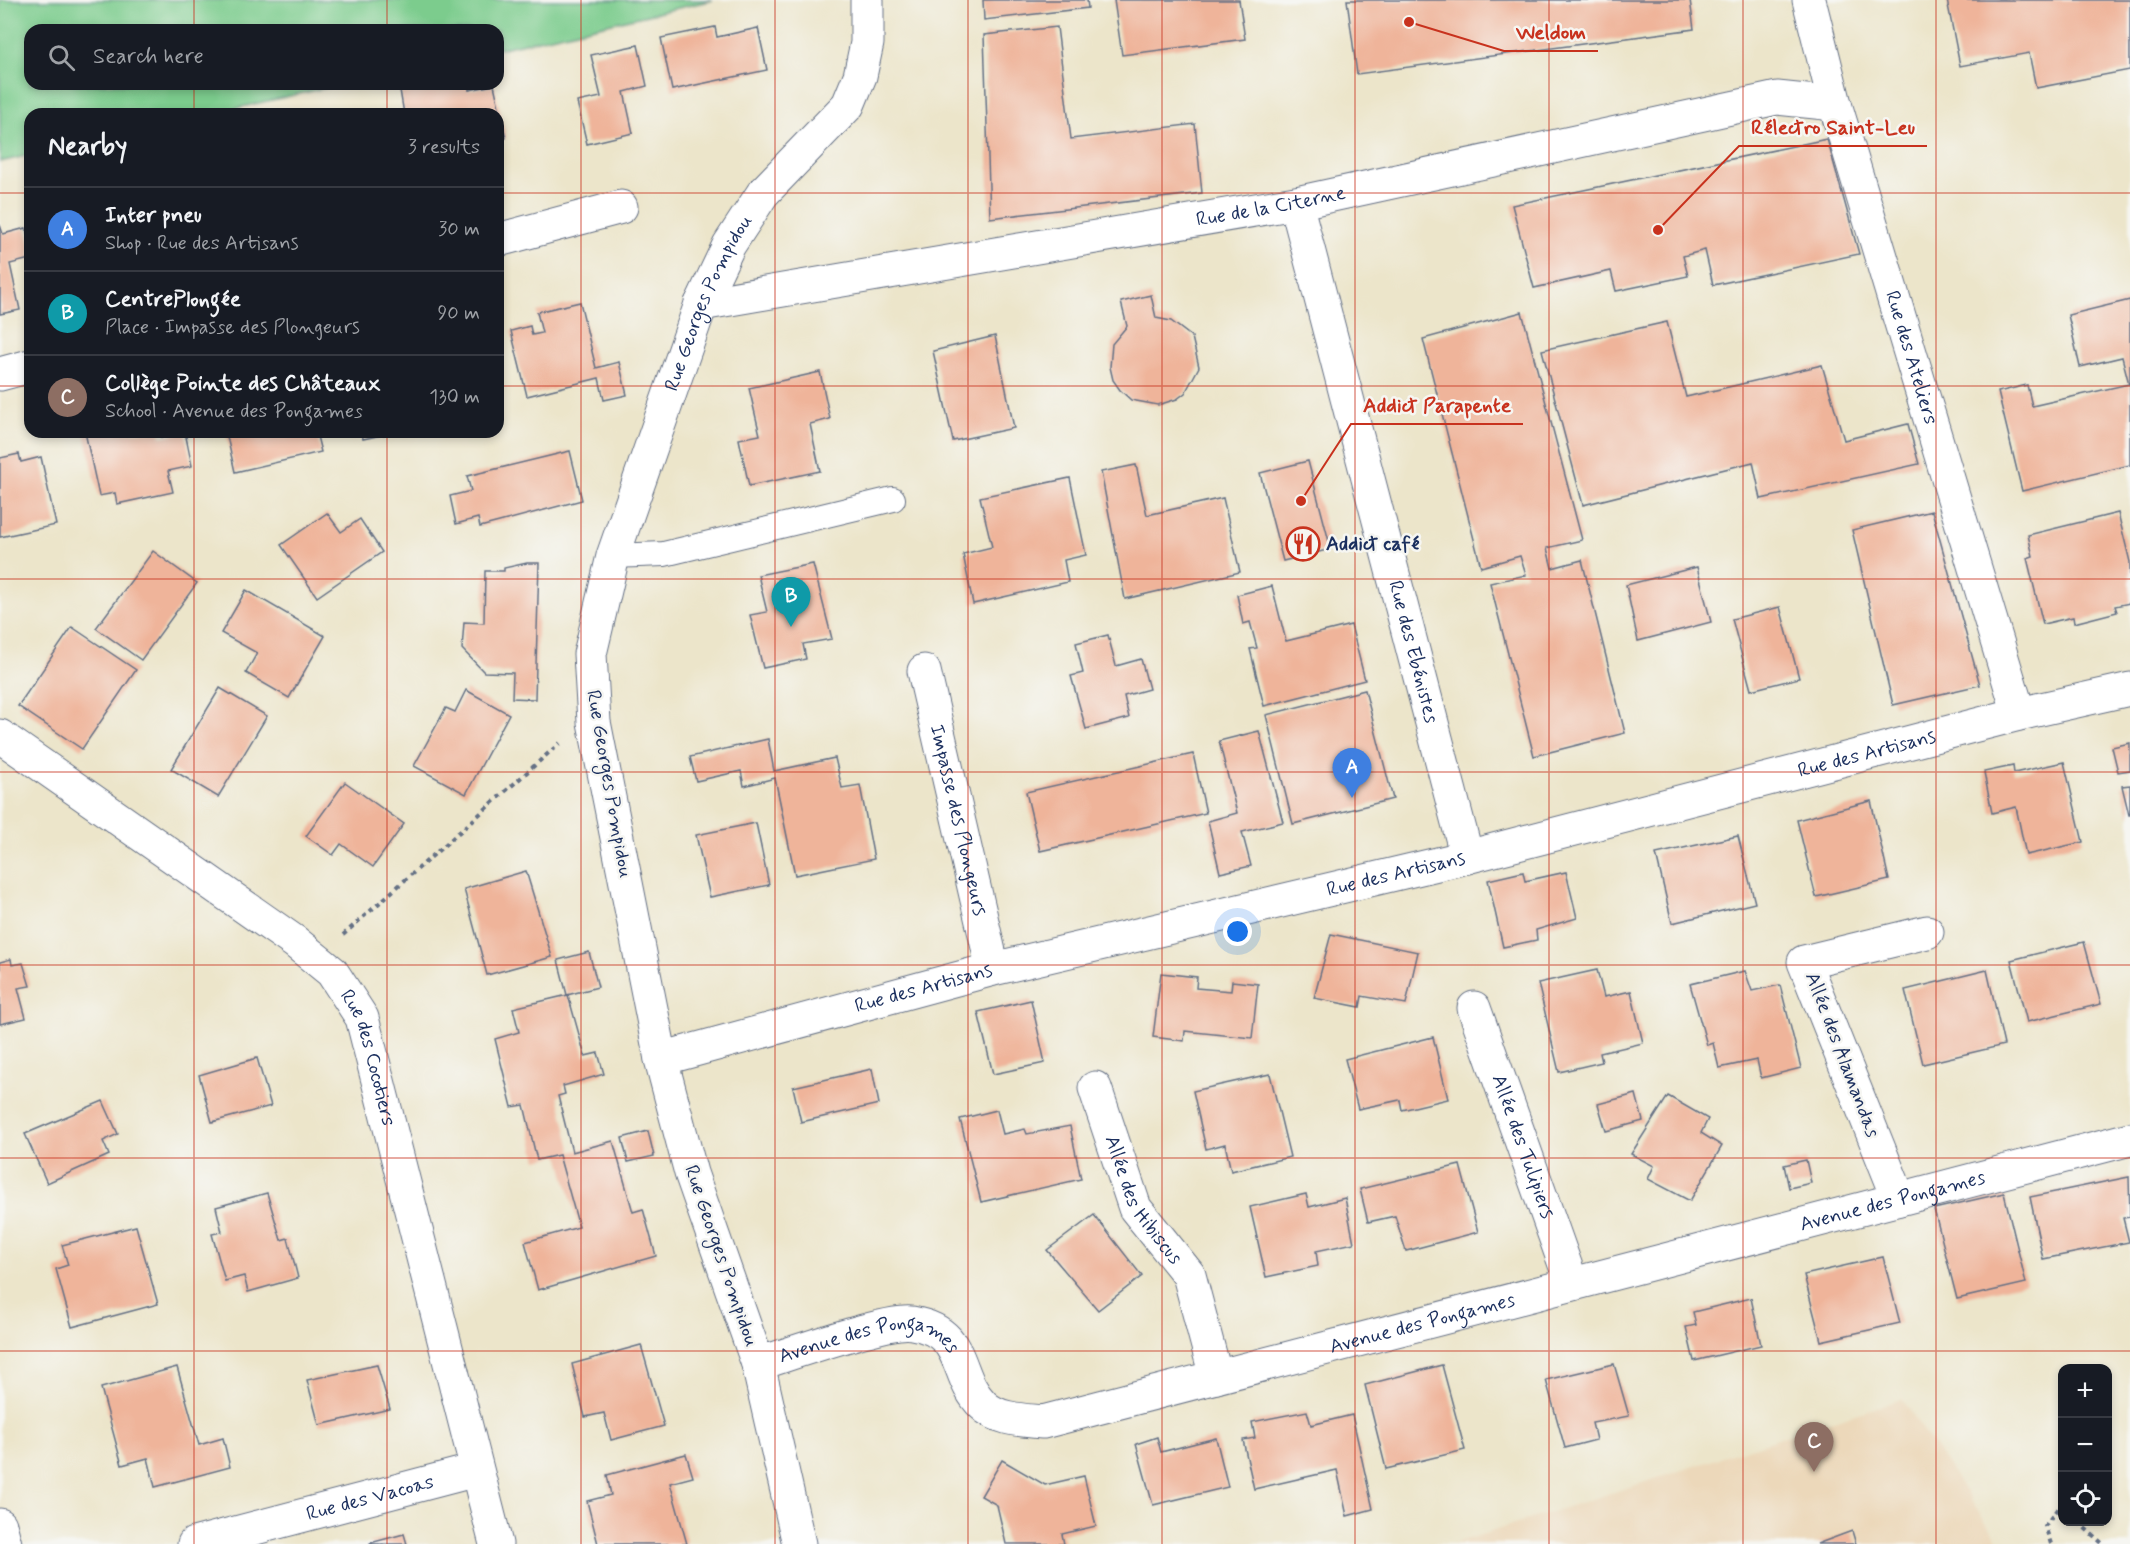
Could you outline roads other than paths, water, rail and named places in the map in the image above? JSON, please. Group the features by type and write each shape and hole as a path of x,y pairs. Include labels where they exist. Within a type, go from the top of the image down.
{"street":[{"name":"Rue Georges Pompidou","path":"799,1544 758,1364 691,1173 661,1059 594,722 590,654 612,556 701,304 729,245 763,193 848,105 860,76 867,43 867,0"},
{"name":"Rue des Ateliers","path":"1809,0 1835,104 2019,714"},
{"name":"Rue de la Citerne","path":"701,304 1296,203 1777,98 1835,104"},
{"name":"Rue des Ebénistes","path":"1296,203 1467,857"},
{"path":"504,238 621,207"},
{"path":"0,374 24,368"},
{"name":"Impasse des Plongeurs","path":"924,671 993,969"},
{"name":"Rue des Artisans","path":"661,1059 993,969 1467,857 2019,714 2130,689"},
{"name":"Rue des Cocotiers","path":"0,736 295,942 332,972 362,1018 496,1544"},
{"name":"Allée des Alamandas","path":"1899,1199 1804,962 1927,932"},
{"name":"Allée des Tulipiers","path":"1474,1008 1572,1284"},
{"name":"Allée des Hibiscus","path":"1095,1088 1135,1208 1189,1275 1216,1377"},
{"name":"Avenue des Pongames","path":"758,1364 884,1326 911,1323 939,1332 952,1346 958,1353 971,1388 984,1406 1008,1418 1043,1422 2130,1139"},
{"name":"Rue des Vacoas","path":"194,1544 476,1470"},
{"path":"0,1525 5,1544"}],"lane":[{"path":"612,556 664,554 893,499"}],"place":[{"name":"Weldom","path":"1409,22"},
{"name":"Rélectro Saint-Leu","path":"1658,230"},
{"name":"Addict Parapente","path":"1301,501"},
{"name":"Addict café","path":"1303,544"},
{"name":"CentrePlongée","path":"791,627"},
{"name":"Inter pneu","path":"1352,798"},
{"name":"Collège Pointe des Châteaux","path":"1814,1472"}]}
